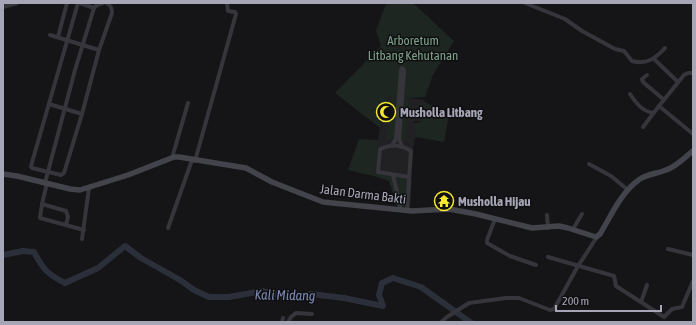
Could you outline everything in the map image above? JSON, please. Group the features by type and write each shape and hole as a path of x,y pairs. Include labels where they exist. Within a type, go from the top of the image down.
{"street":[{"path":"3,7 17,3"},
{"path":"58,37 67,3"},
{"path":"84,230 40,218 47,172 94,8 97,5 104,3 110,5 112,13 99,50 64,174 61,175 47,172 32,168 31,166 79,3 94,8"},
{"path":"168,228 193,160 236,14 235,12 228,12 227,3"},
{"path":"525,3 564,19 582,31 615,49 624,51 632,62 642,62 654,59 665,48"},
{"path":"50,35 99,50"},
{"path":"654,59 678,82"},
{"path":"392,145 397,139 402,68 404,70 400,98"},
{"path":"643,127 663,99 678,82 686,74 693,73"},
{"path":"647,75 642,79 643,82 663,99"},
{"path":"630,94 640,107 645,111 653,113"},
{"path":"172,158 188,103"},
{"path":"49,104 82,114"},
{"path":"659,106 693,134"},
{"path":"397,139 402,146"},
{"path":"404,210 409,177 411,151 402,146 392,145 380,149 379,173 409,177"},
{"path":"441,322 469,303 506,298 519,298 550,310 554,309 578,266 628,190 647,175 669,169 693,151"},
{"name":"Jalan Darma Bakti","path":"3,174 73,190 80,190 128,175 172,158 179,157 246,168 267,180 319,201 342,205 404,210 448,209 472,213 532,228 562,226 597,237"},
{"path":"589,164 611,176 628,190"},
{"path":"393,175 404,210"},
{"path":"82,239 89,188"},
{"path":"42,204 66,211 68,217 66,225"},
{"path":"573,229 582,214"},
{"path":"547,215 548,228"},
{"path":"495,219 487,243 510,256 536,266"},
{"path":"668,249 693,255"},
{"path":"548,257 614,276 616,286 664,317 672,309 682,307 693,281"},
{"path":"641,302 647,285"},
{"path":"288,322 296,313 312,314"}],"shaded area":[{"path":"378,86 408,98 425,100 423,103 422,121 414,121 415,137 409,177 378,171 378,140 389,96"}],"green space":[{"name":"Arboretum Litbang Kehutanan","path":"389,3 413,3 454,41 433,75 425,97 408,98 389,96 380,128 335,93 381,46 376,31 385,6"},
{"path":"391,98 409,100 405,141 386,139"},
{"name":"Arboretum Litbang Kehutanan","path":"423,101 449,115 444,142 415,137 414,123 421,122"},
{"path":"359,139 378,140 377,172 412,178 410,208 397,207 389,181 348,170"}],"waterway":[{"name":"Kali Midang","path":"3,255 23,251 34,252 46,270 54,277 65,283 98,268 125,246 141,258 180,280 194,290 209,297 229,297 262,291 287,297 299,297 311,294 344,298 383,306 379,295 382,283 393,278 421,287 470,322"}],"place":[{"name":"Musholla Litbang","path":"386,112"},
{"name":"Musholla Hijau","path":"444,201"}]}
